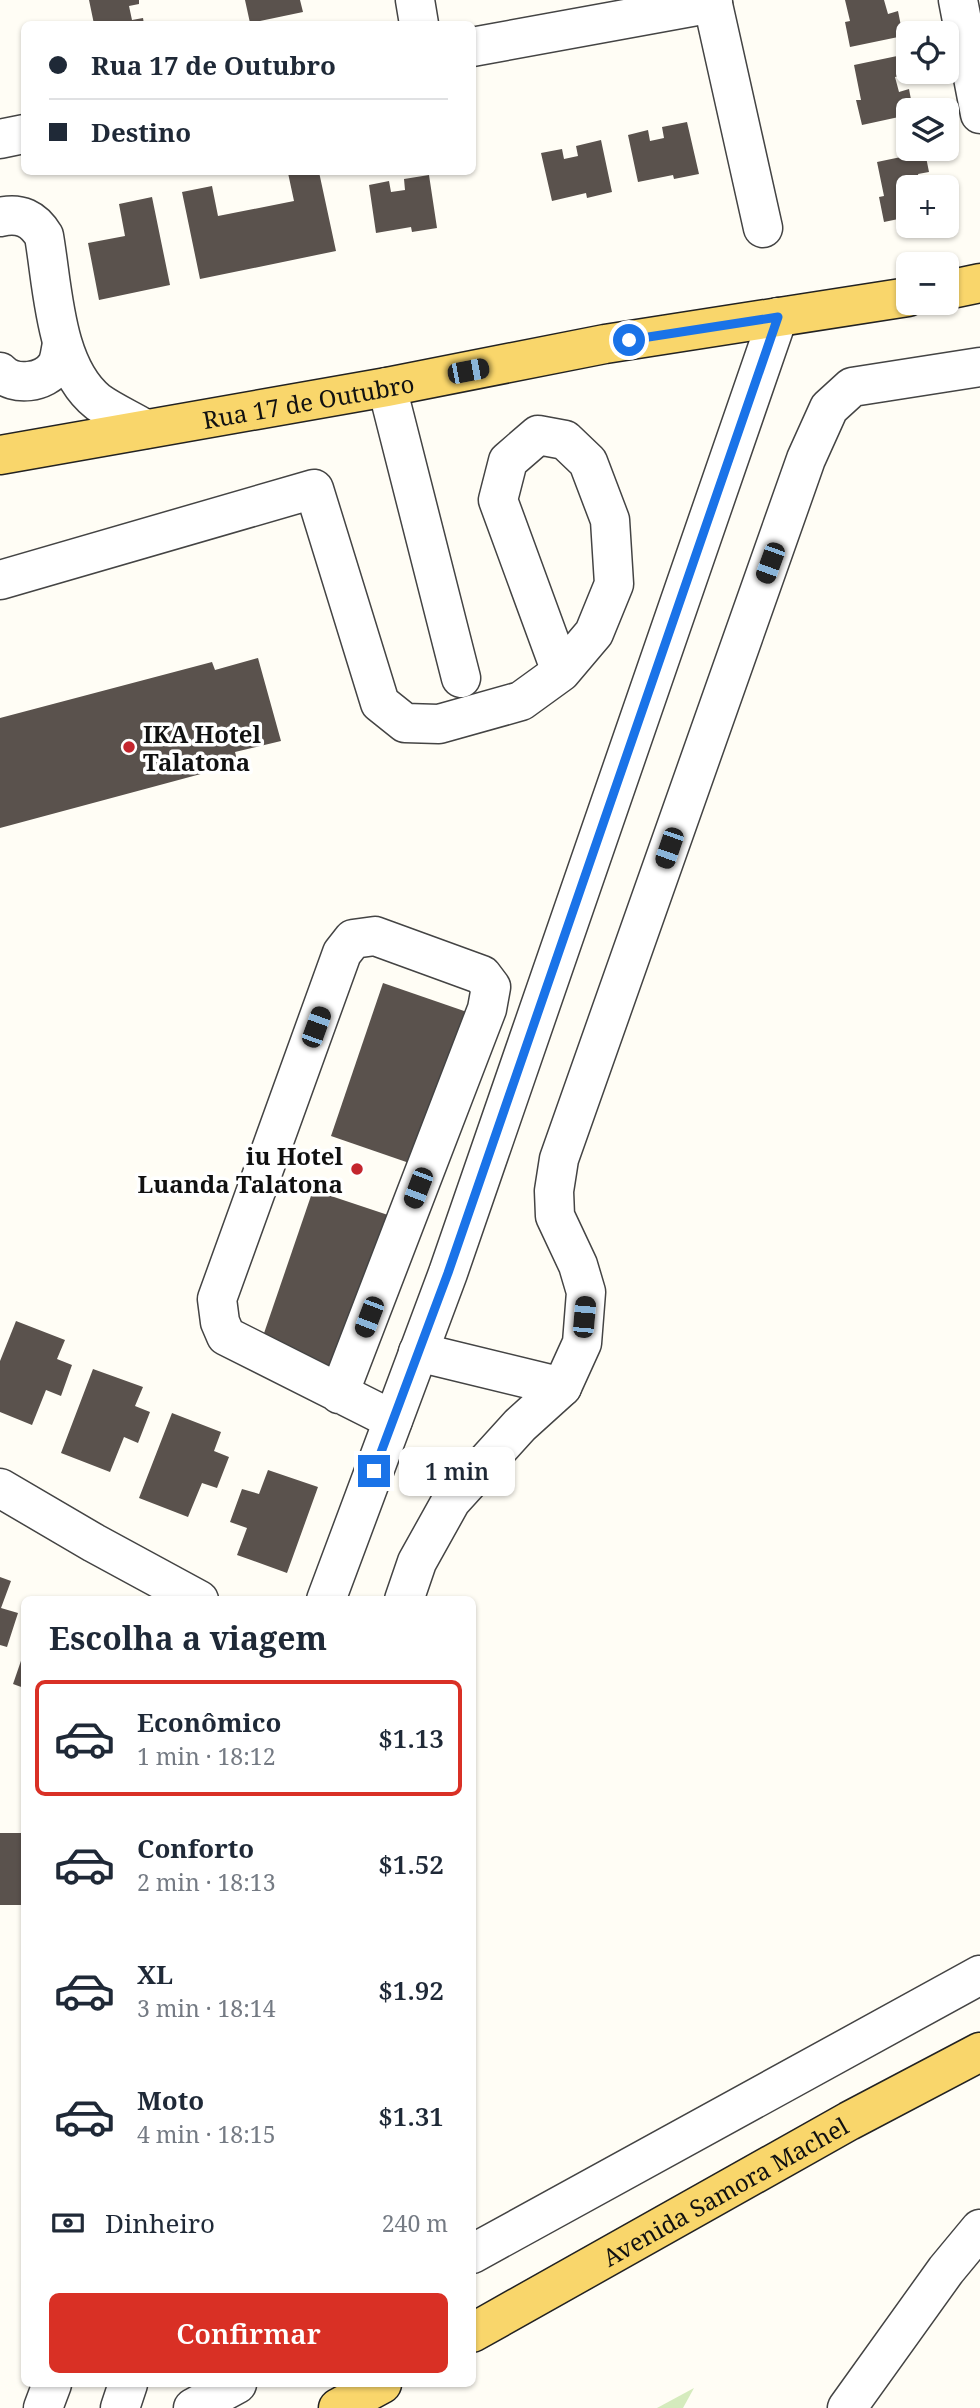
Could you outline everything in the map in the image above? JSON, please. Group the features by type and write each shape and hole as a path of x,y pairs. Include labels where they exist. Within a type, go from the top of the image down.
{"main road":[{"path":"959,287 980,283"},
{"name":"Rua 17 de Outubro","path":"0,455 387,387 605,344 896,299"},
{"name":"Avenida Samora Machel","path":"476,2331 849,2121 980,2052"},
{"path":"338,2408 376,2387"}],"street":[{"path":"415,0 418,21"},
{"path":"958,0 980,114"},
{"path":"476,46 712,1 763,228"},
{"path":"0,139 21,135"},
{"path":"1,213 29,219 44,236 62,344 78,377 98,402 145,429"},
{"path":"327,1596 458,1246 778,317"},
{"path":"0,372 18,381 44,378 59,361 62,344"},
{"path":"405,1596 417,1562 451,1501 520,1425 562,1387 582,1343 586,1292 578,1265 555,1216 554,1191 559,1159 806,459 829,408 852,387 980,367"},
{"path":"387,387 461,678"},
{"path":"0,580 314,489 380,703 405,723 439,724 521,701 561,672 594,633 614,584 610,520 588,462 565,440 538,435 508,461 498,500 561,672"},
{"path":"339,1394 487,1009 491,987 482,975 375,936 354,939 342,953 217,1299 220,1322 226,1336 339,1394 393,1420"},
{"path":"418,1352 562,1387"},
{"path":"0,1488 94,1544 192,1596"},
{"path":"0,1508 94,1544"},
{"path":"476,2252 980,1975"},
{"path":"847,2408 946,2270 980,2229"},
{"path":"43,2408 51,2387"},
{"path":"65,2408 67,2387"},
{"path":"120,2408 127,2387"},
{"path":"193,2408 232,2387"}],"green space":[{"path":"694,2388 683,2408 657,2408"}],"building":[{"path":"89,0 139,0 139,4 129,6 132,20 143,18 144,21 93,21"},
{"path":"245,0 300,0 303,12 250,21"},
{"path":"845,0 884,0 888,14 898,11 900,21 896,21 896,37 850,47 845,22 850,21"},
{"path":"896,56 896,84 899,92 909,89 911,98 896,98 896,118 862,125 856,100 861,100 854,65"},
{"path":"687,122 699,174 674,179 673,175 638,182 628,135 648,130 650,141 664,138 662,127"},
{"path":"601,140 612,192 587,198 586,193 552,201 541,153 562,149 564,159 578,156 576,146"},
{"path":"896,158 896,161 927,161 929,172 896,175 896,220 884,222 879,197 884,196 877,162"},
{"path":"288,175 320,175 336,251 200,279 182,192 212,186 218,216 294,201"},
{"path":"429,175 437,228 412,232 411,227 376,233 369,185 389,181 391,192 405,190 404,179"},
{"path":"152,197 170,285 99,300 88,243 125,236 119,204"},
{"name":"IKA Hotel Talatona","path":"258,658 281,741 235,752 238,764 0,828 0,718 212,662 215,670"},
{"path":"383,983 467,1012 415,1165 331,1136"},
{"path":"313,1190 397,1218 344,1371 261,1342"},
{"path":"16,1321 65,1340 57,1359 72,1365 61,1396 46,1390 32,1425 0,1412 0,1361"},
{"path":"93,1369 143,1387 135,1406 150,1412 138,1443 124,1437 110,1472 61,1453"},
{"path":"172,1413 221,1432 214,1451 229,1457 217,1488 202,1483 188,1517 139,1498"},
{"path":"268,1470 318,1487 287,1573 237,1555 247,1528 230,1522 242,1489 259,1494"},
{"path":"0,1577 11,1581 1,1608 18,1613 7,1647 0,1645"},
{"path":"21,1661 21,1687 13,1684"},
{"path":"0,1833 21,1833 21,1905 0,1905"}],"place":[{"name":"IKA Hotel Talatona","path":"129,747"},
{"name":"iu Hotel Luanda Talatona","path":"357,1169"}],"route":[{"path":"374,1471 448,1273 778,317 629,340"}]}
